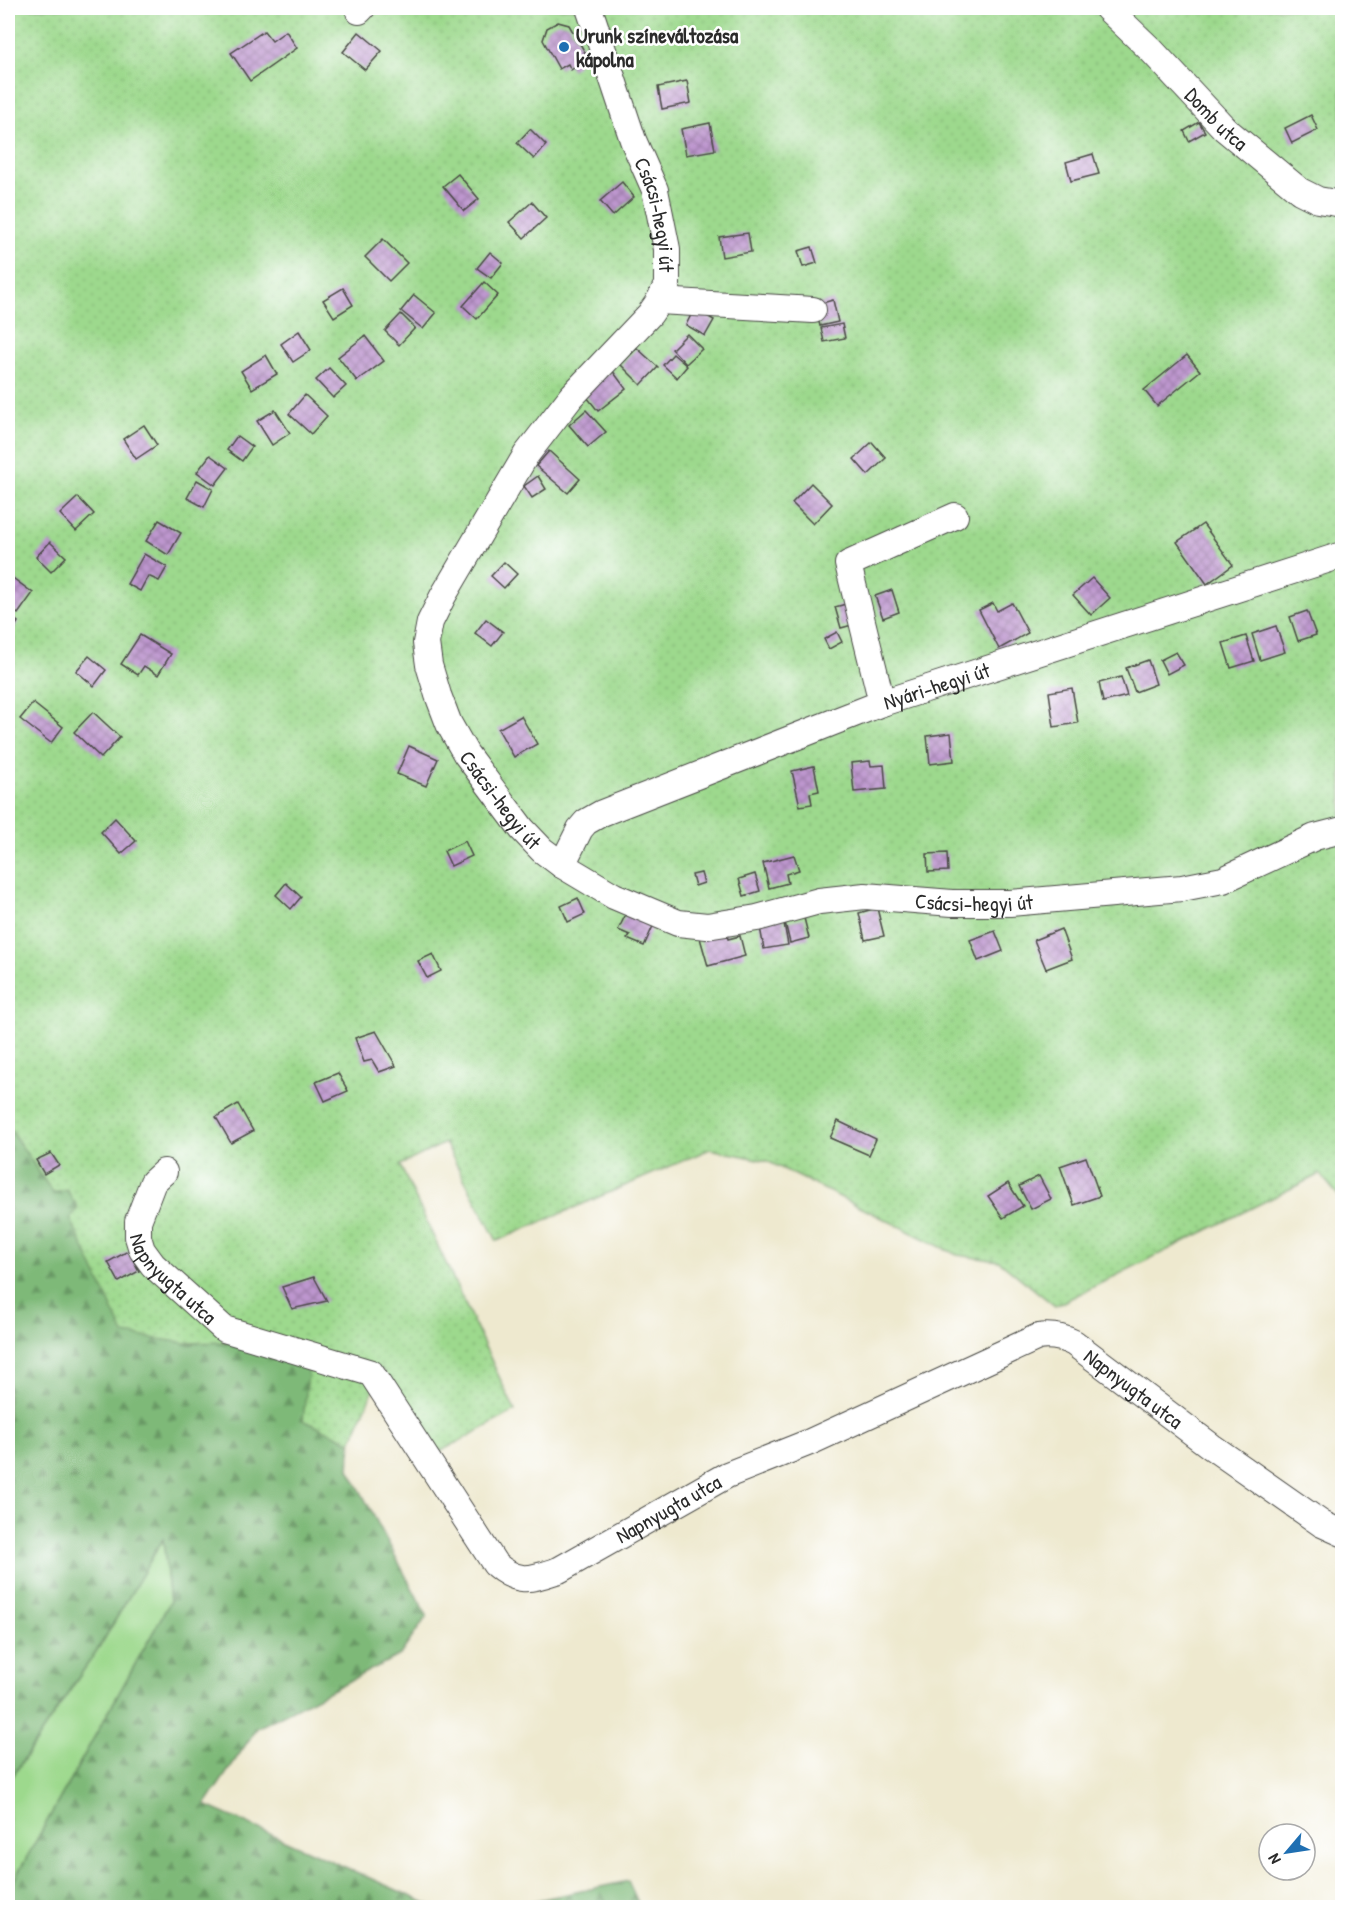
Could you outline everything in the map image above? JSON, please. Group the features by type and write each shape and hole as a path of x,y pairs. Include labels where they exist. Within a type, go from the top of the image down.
{"street":[{"name":"Csácsi-hegyi út","path":"589,8 633,140 655,190 667,249 667,285 650,314 572,397 526,455 430,621 426,643 429,665 448,724 466,754 522,829 542,850 562,865 614,896 678,923 707,926 757,918 819,901 865,896 952,903 1010,903 1182,888 1223,880 1315,837 1342,830"},
{"name":"Domb utca","path":"1107,8 1152,51 1225,129 1300,191 1318,200 1342,204"},
{"path":"659,302 813,310"},
{"path":"882,703 848,564 955,516"},
{"name":"Nyári-hegyi út","path":"562,865 580,829 586,822 602,813 882,703 1342,555"},
{"name":"Napnyugta utca","path":"164,1172 153,1182 138,1221 138,1237 142,1250 153,1265 224,1329 371,1373 495,1564 508,1576 538,1577 559,1570 727,1475 810,1442 1038,1337 1050,1335 1074,1343 1212,1447 1322,1524 1342,1533"}],"green space":[{"path":"8,8 1342,8 1342,1200 1320,1174 1055,1306 999,1261 957,1255 767,1161 710,1149 497,1241 445,1143 400,1165 515,1411 434,1455 382,1369 351,1442 303,1420 309,1365 230,1342 186,1343 124,1334 70,1218 78,1208 67,1190 53,1193 8,1126"},
{"path":"8,1126 53,1193 67,1190 78,1208 186,1343 230,1342 310,1365 303,1420 351,1442 349,1469 427,1616 400,1655 257,1728 205,1805 435,1907 76,1908 70,1904 51,1907 8,1907 8,1891 170,1602 163,1539 103,1641 8,1783"},
{"path":"163,1538 170,1602 8,1891 8,1783 103,1641"},
{"path":"628,1881 640,1907 505,1907"}],"building":[{"name":"Urunk színeváltozása kápolna","path":"558,22 569,25 586,54 575,60 578,65 571,70 568,64 559,69 543,40 547,28"},
{"path":"264,31 272,41 286,31 297,48 250,81 231,53"},
{"path":"359,32 382,51 365,70 343,52"},
{"path":"687,81 691,103 662,109 658,87"},
{"path":"1311,115 1318,130 1292,143 1285,128"},
{"path":"1199,122 1205,132 1189,141 1184,131"},
{"path":"710,123 715,150 686,155 681,129"},
{"path":"530,129 546,145 534,159 517,143"},
{"path":"1093,154 1099,174 1071,181 1066,162"},
{"path":"458,174 479,199 464,211 443,186"},
{"path":"622,182 634,197 613,216 600,201"},
{"path":"532,202 546,218 524,238 509,222"},
{"path":"748,233 751,252 722,257 719,237"},
{"path":"383,239 407,263 389,281 365,257"},
{"path":"812,247 817,263 803,267 798,251"},
{"path":"490,252 503,263 491,278 477,268"},
{"path":"484,282 498,295 477,319 463,306"},
{"path":"343,288 353,305 334,317 323,300"},
{"path":"414,295 436,313 423,329 401,311"},
{"path":"833,300 838,322 820,326 815,305"},
{"path":"694,309 714,320 705,336 686,325"},
{"path":"401,314 415,328 399,345 385,331"},
{"path":"842,324 845,338 824,342 821,328"},
{"path":"299,331 311,350 293,362 281,344"},
{"path":"687,334 702,349 686,364 672,349"},
{"path":"365,336 384,361 357,381 338,357"},
{"path":"637,348 658,367 641,385 621,365"},
{"path":"673,354 687,366 677,378 663,365"},
{"path":"266,355 277,374 252,389 241,371"},
{"path":"1187,355 1200,371 1157,406 1144,390"},
{"path":"329,368 346,386 333,398 316,380"},
{"path":"612,370 626,389 598,411 583,392"},
{"path":"305,395 327,416 311,434 289,414"},
{"path":"275,410 290,433 272,445 257,421"},
{"path":"586,410 606,432 588,447 569,425"},
{"path":"144,425 157,445 136,459 123,439"},
{"path":"237,436 252,447 242,461 227,450"},
{"path":"872,442 886,458 868,475 854,459"},
{"path":"549,451 580,479 568,493 536,466"},
{"path":"210,455 228,468 215,485 197,472"},
{"path":"538,476 546,489 532,498 524,486"},
{"path":"197,480 213,489 204,507 187,498"},
{"path":"811,483 832,504 813,524 792,503"},
{"path":"78,497 94,514 76,531 60,514"},
{"path":"159,520 181,533 168,555 146,541"},
{"path":"1203,524 1233,565 1207,584 1177,542"},
{"path":"50,542 66,557 51,572 36,557"},
{"path":"144,554 167,567 159,581 148,576 140,591 127,584"},
{"path":"504,562 517,574 504,588 491,576"},
{"path":"10,576 33,593 18,614 8,606"},
{"path":"1092,578 1110,598 1091,615 1073,595"},
{"path":"892,590 899,612 883,618 875,596"},
{"path":"993,603 997,611 1012,603 1028,633 999,649 979,610"},
{"path":"846,604 852,625 841,628 835,607"},
{"path":"1307,611 1316,635 1298,641 1290,617"},
{"path":"8,614 18,622 8,638"},
{"path":"486,619 503,632 492,646 475,633"},
{"path":"1276,626 1285,652 1260,660 1252,634"},
{"path":"837,632 842,642 829,649 824,639"},
{"path":"140,635 171,654 158,675 144,666 138,675 121,664"},
{"path":"1246,636 1254,661 1231,668 1223,643"},
{"path":"1176,652 1184,665 1167,674 1160,660"},
{"path":"89,656 106,670 94,686 76,671"},
{"path":"1148,660 1156,684 1135,692 1126,668"},
{"path":"1121,677 1127,696 1103,702 1099,683"},
{"path":"1072,688 1078,723 1054,727 1049,692"},
{"path":"33,703 63,727 51,743 20,719"},
{"path":"93,712 120,737 101,758 74,732"},
{"path":"521,716 537,744 514,757 498,729"},
{"path":"951,733 954,761 930,764 927,736"},
{"path":"409,746 438,759 426,786 397,774"},
{"path":"870,761 871,766 884,765 886,789 854,792 851,763"},
{"path":"814,766 819,791 810,793 812,804 800,806 792,771"},
{"path":"115,818 136,841 121,854 101,832"},
{"path":"465,841 472,856 451,866 444,851"},
{"path":"947,853 948,871 928,872 927,854"},
{"path":"794,855 799,870 786,874 788,883 769,888 763,863"},
{"path":"701,873 704,883 695,886 692,875"},
{"path":"755,874 760,891 744,896 739,879"},
{"path":"286,883 301,897 291,909 276,895"},
{"path":"578,898 585,914 568,922 561,906"},
{"path":"877,908 884,936 865,940 859,913"},
{"path":"627,912 654,924 644,946 627,939 630,935 618,930"},
{"path":"783,918 788,945 764,949 759,922"},
{"path":"804,918 809,938 790,943 785,922"},
{"path":"1061,929 1072,959 1046,969 1034,940"},
{"path":"726,931 728,939 740,936 745,956 708,966 700,938"},
{"path":"995,931 1003,951 978,961 970,940"},
{"path":"433,954 441,971 427,978 418,961"},
{"path":"376,1031 396,1066 379,1072 372,1060 364,1062 355,1038"},
{"path":"338,1073 348,1091 325,1101 316,1082"},
{"path":"238,1104 253,1131 231,1143 216,1117"},
{"path":"838,1121 876,1139 869,1155 830,1138"},
{"path":"51,1153 59,1165 44,1174 36,1160"},
{"path":"1086,1157 1100,1196 1074,1205 1060,1166"},
{"path":"1039,1176 1051,1199 1031,1209 1019,1186"},
{"path":"1008,1183 1023,1206 1003,1218 988,1196"},
{"path":"128,1251 139,1271 119,1282 108,1262"},
{"path":"314,1277 327,1301 292,1309 282,1287"}],"place":[{"name":"Urunk színeváltozása kápolna","path":"564,47"}]}
